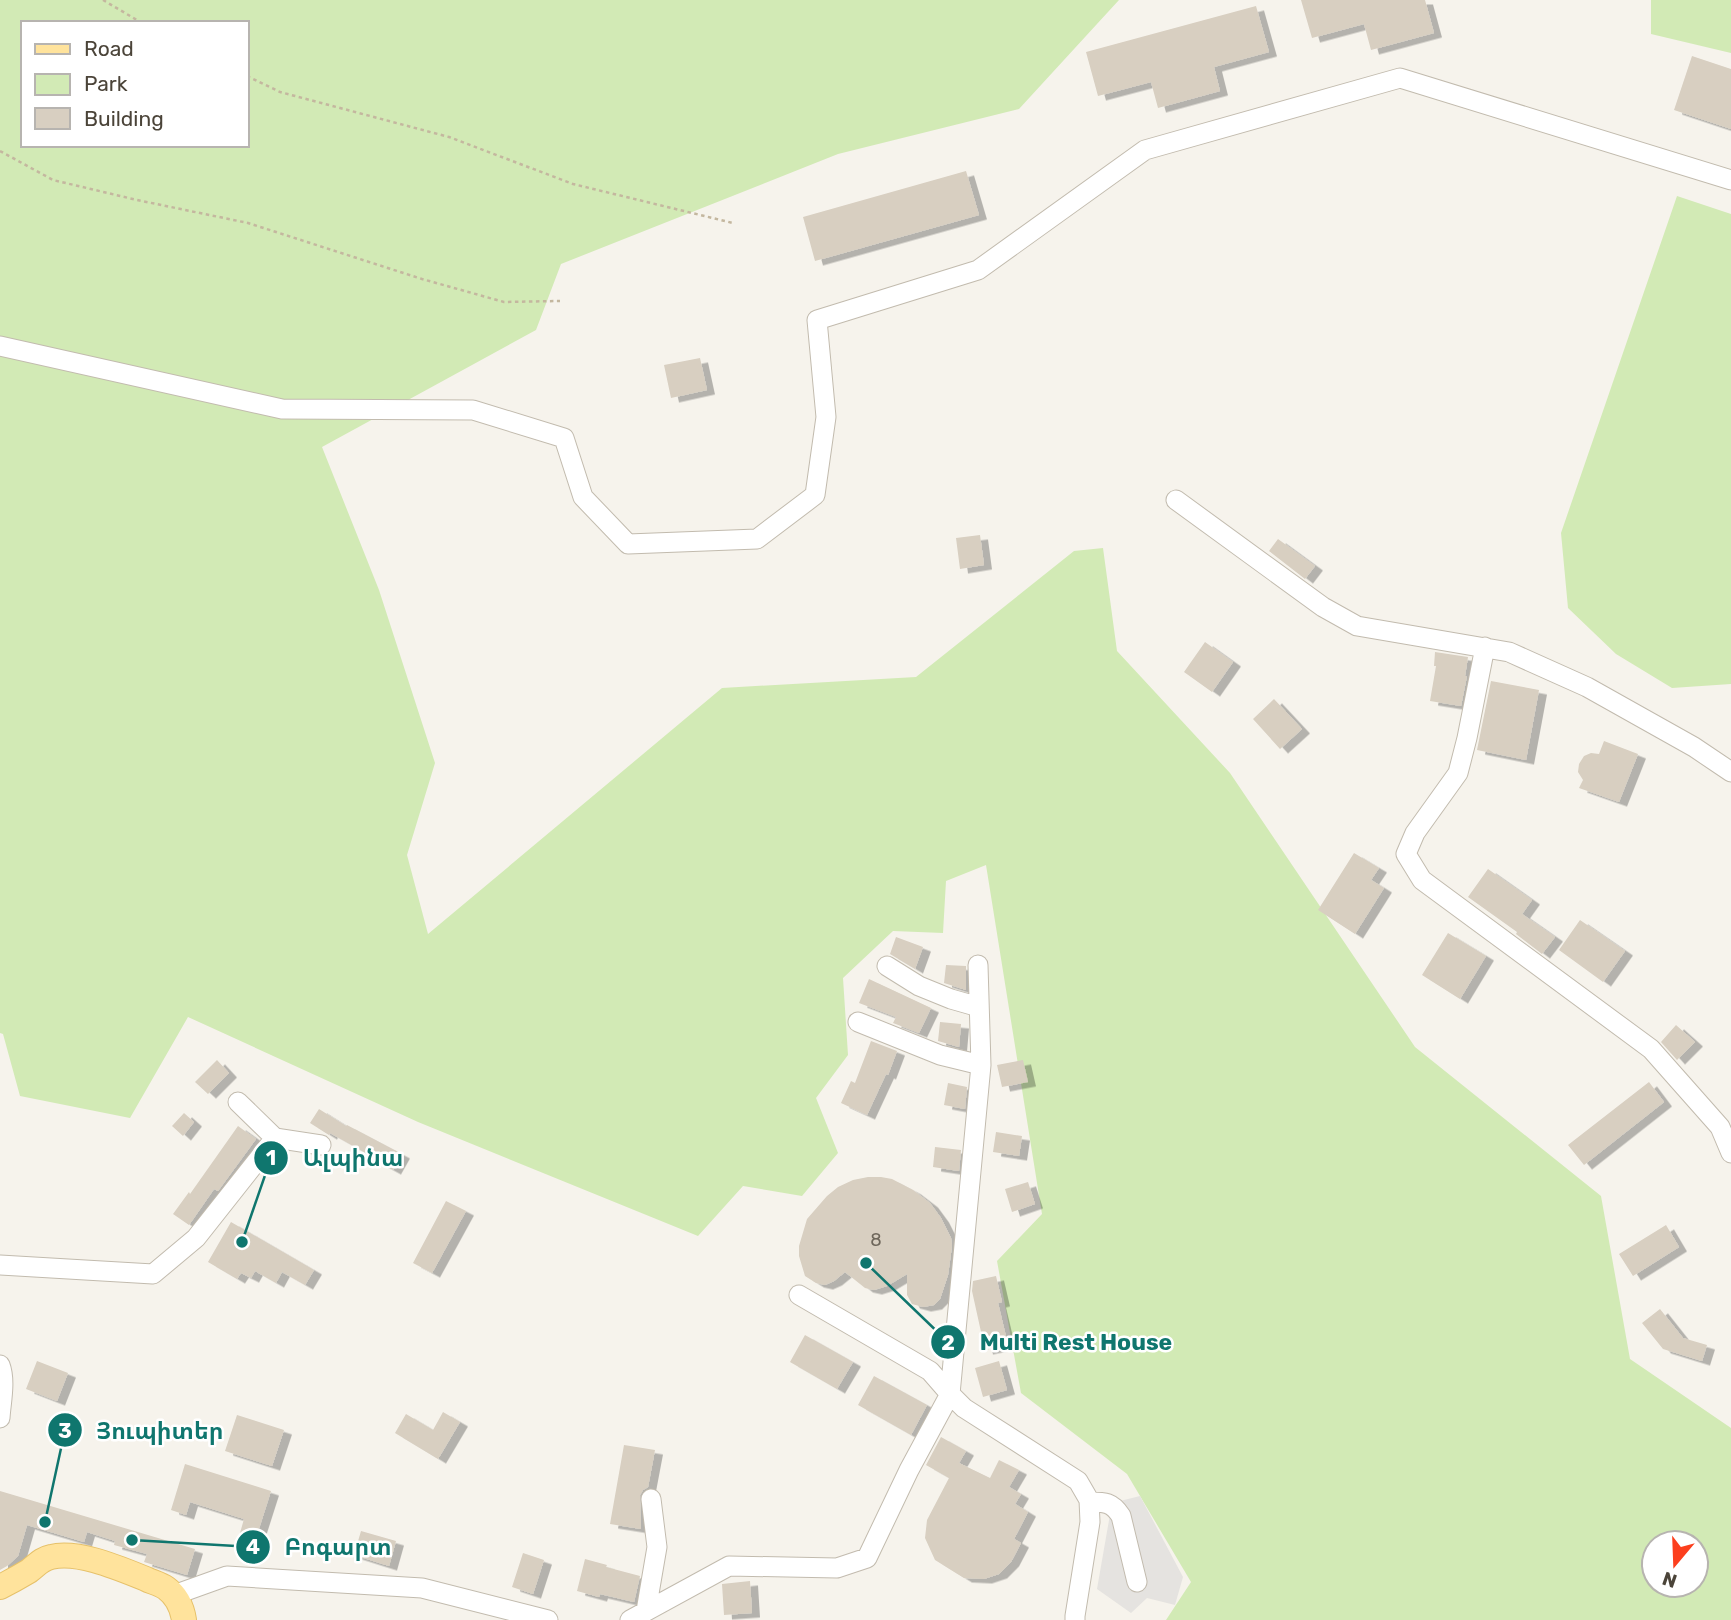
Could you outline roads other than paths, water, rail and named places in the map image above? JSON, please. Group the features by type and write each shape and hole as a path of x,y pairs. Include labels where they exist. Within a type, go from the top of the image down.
{"main road":[{"path":"0,1587 18,1578 40,1560 53,1556 77,1557 103,1563 165,1588 182,1606 184,1620"}],"street":[{"path":"0,346 282,409 473,410 564,438 583,497 628,544 757,539 815,495 826,417 817,320 978,270 1145,150 1401,78 1731,180"},
{"path":"1176,500 1322,607 1357,626 1509,652 1587,687 1694,747 1731,772"},
{"path":"1485,648 1458,773 1415,833 1406,854 1422,880 1651,1049 1720,1128 1731,1153"},
{"path":"638,1616 729,1566 837,1567 867,1558 909,1470 950,1394 981,1065 978,965"},
{"path":"887,966 919,986 979,1007"},
{"path":"858,1022 940,1055 981,1065"},
{"path":"238,1102 275,1138 321,1145"},
{"path":"0,1265 153,1274 195,1238 275,1138"},
{"path":"800,1294 930,1371 964,1408 1078,1481 1089,1502 1090,1522 1075,1620"},
{"path":"0,1365 0,1418"},
{"path":"638,1616 657,1547 651,1499"},
{"path":"1089,1502 1103,1502 1116,1507 1121,1516 1137,1582"},
{"path":"174,1595 227,1576 422,1588 548,1620"}],"place":[{"name":"Ալպինա","path":"242,1242"},
{"name":"Multi Rest House","path":"866,1263"},
{"name":"Յուպիտեր","path":"45,1522"},
{"name":"Բոգարտ","path":"132,1540"}]}
